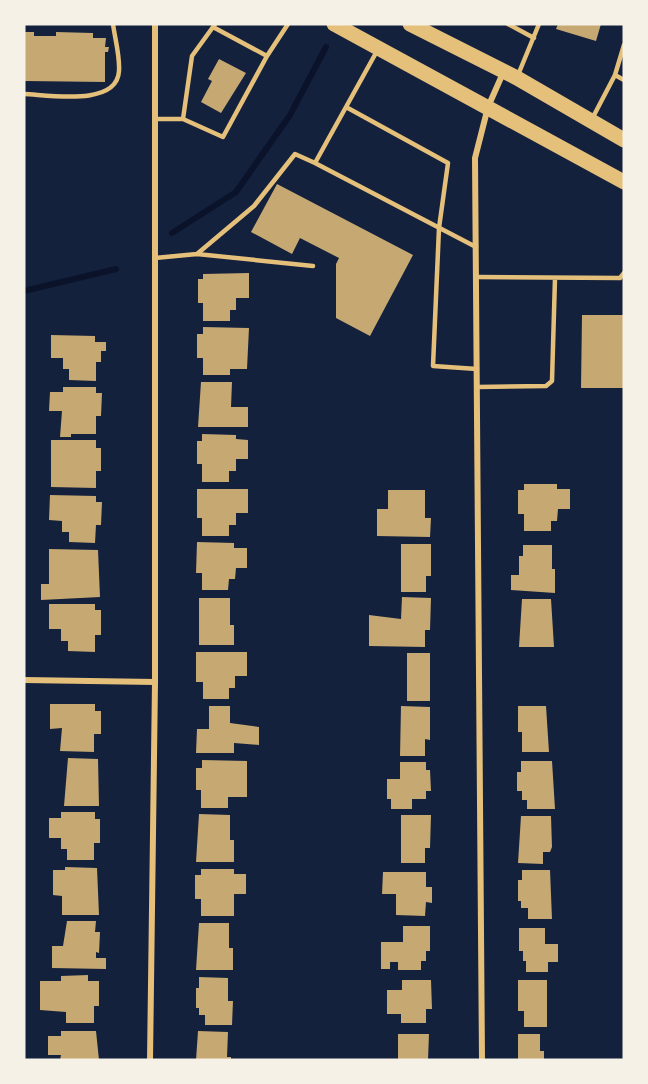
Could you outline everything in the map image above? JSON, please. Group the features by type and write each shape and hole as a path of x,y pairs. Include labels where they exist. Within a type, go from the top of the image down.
{"main road":[{"path":"334,24 624,182"},
{"path":"410,24 511,75 624,140"}],"street":[{"path":"150,1060 155,682 155,24"},
{"path":"482,1060 475,158 488,107 511,75"},
{"path":"24,680 155,682"}],"lane":[{"path":"24,94 98,96 113,86 119,72 113,24"},
{"path":"155,119 183,119 223,136 267,56 288,24"},
{"path":"508,24 534,38"},
{"path":"511,75 534,38 539,24"},
{"path":"183,119 192,56 214,26 267,56"},
{"path":"590,122 615,75 624,45"},
{"path":"315,164 378,48"},
{"path":"615,75 624,80"},
{"path":"346,107 448,164 439,228 433,366 477,369"},
{"path":"197,254 254,206 295,154 476,247"},
{"path":"155,258 197,254 313,266"},
{"path":"476,277 620,278 624,273"},
{"path":"477,387 546,386 552,381 555,278"}],"building":[{"path":"558,24 601,24 596,41 556,29"},
{"path":"24,32 34,32 34,36 56,36 56,32 93,33 93,38 106,38 105,47 109,47 108,52 105,52 105,82 24,81"},
{"path":"219,59 246,73 221,113 201,102 212,81 208,79"},
{"path":"277,184 413,255 370,336 336,318 336,264 339,258 300,238 292,254 251,232"},
{"path":"249,273 249,298 236,298 236,310 230,310 230,321 203,321 203,303 198,303 198,279 203,279 203,274"},
{"path":"582,315 624,315 624,388 581,388"},
{"path":"203,327 249,328 247,369 230,369 230,375 203,375 203,358 197,358 197,334 203,334"},
{"path":"51,335 95,336 95,342 106,342 106,351 101,351 101,362 96,362 96,381 69,380 69,369 63,369 63,358 51,358"},
{"path":"201,382 232,382 231,407 248,407 248,427 198,427"},
{"path":"63,387 96,387 96,393 102,393 101,416 96,416 96,434 71,434 71,437 60,437 62,411 49,411 50,392 63,392"},
{"path":"202,434 236,435 236,439 248,440 248,459 236,459 236,471 229,471 229,482 202,482 202,464 197,464 197,441 202,441"},
{"path":"51,440 96,440 96,448 101,448 101,471 96,471 96,488 51,487"},
{"path":"524,484 557,484 557,489 570,489 570,509 558,509 557,521 551,521 551,531 524,531 524,514 518,514 518,490 524,490"},
{"path":"197,489 248,489 248,513 236,513 236,525 229,525 229,536 202,536 202,518 197,518"},
{"path":"388,490 425,490 425,518 431,518 430,537 377,536 377,509 388,509"},
{"path":"50,495 96,496 96,502 102,502 101,525 96,525 95,543 69,542 69,532 62,532 62,521 49,520"},
{"path":"197,542 234,543 234,548 247,548 247,568 236,568 235,579 229,579 228,590 202,590 202,573 196,573"},
{"path":"401,544 431,544 431,576 426,576 426,592 401,592"},
{"path":"523,545 552,545 555,593 511,590 511,575 519,575 519,556 523,556"},
{"path":"49,549 98,550 100,597 41,600 41,584 49,584"},
{"path":"402,597 431,598 430,630 425,630 425,647 369,646 369,615 401,619"},
{"path":"199,598 230,598 230,625 234,625 234,645 199,645"},
{"path":"522,599 551,599 554,647 519,647"},
{"path":"49,604 95,604 95,610 101,610 101,635 95,635 95,652 68,651 68,641 61,641 61,629 49,629"},
{"path":"196,652 247,652 247,676 235,676 235,688 229,688 229,699 203,699 203,682 196,682"},
{"path":"407,653 430,653 430,701 407,701"},
{"path":"50,704 95,704 95,711 101,711 101,734 94,734 94,752 60,751 62,728 50,729"},
{"path":"209,706 230,706 230,723 259,727 259,745 234,743 234,753 196,753 197,729 209,729"},
{"path":"401,706 430,707 430,740 425,739 425,756 400,756"},
{"path":"518,706 546,706 549,752 522,752 522,732 518,732"},
{"path":"68,758 98,759 99,806 64,806"},
{"path":"202,760 247,761 247,797 228,797 228,808 201,808 201,790 196,790 196,768 202,768"},
{"path":"521,761 552,761 555,809 527,809 527,800 522,800 522,791 517,791 517,772 521,772"},
{"path":"400,762 426,762 426,770 430,770 431,791 426,791 426,799 412,799 412,809 391,809 391,799 387,799 387,779 400,779"},
{"path":"61,812 95,812 95,819 100,819 100,843 94,843 94,860 67,860 67,849 61,849 61,838 49,838 49,818 61,818"},
{"path":"199,814 230,815 230,840 234,840 234,862 196,862"},
{"path":"401,815 431,815 430,848 425,848 425,863 401,863"},
{"path":"521,816 551,816 552,847 550,852 543,852 543,864 518,863"},
{"path":"65,867 97,868 99,915 62,915 62,896 53,895 53,870 65,870"},
{"path":"201,869 234,869 234,874 246,874 246,894 234,894 234,916 201,916 201,899 195,899 195,875 201,875"},
{"path":"522,870 550,870 552,919 528,919 528,908 521,908 521,901 518,901 518,880 522,880"},
{"path":"383,872 426,872 426,887 432,887 432,903 426,902 425,916 396,915 396,894 382,894"},
{"path":"67,921 96,921 95,932 100,932 99,953 96,952 96,958 106,958 106,969 52,968 52,946 63,946"},
{"path":"199,923 229,923 229,948 233,948 233,970 196,970"},
{"path":"403,926 430,926 430,951 426,951 426,961 421,961 421,970 398,970 398,962 390,962 390,969 381,969 381,942 403,942"},
{"path":"519,928 545,928 545,944 558,944 558,962 548,962 548,972 526,972 523,951 519,951"},
{"path":"88,975 88,981 99,981 99,1006 94,1006 94,1023 66,1023 66,1012 40,1010 40,981 61,981 61,976"},
{"path":"199,977 228,978 228,1001 233,1001 232,1025 205,1025 205,1015 199,1015 199,1008 196,1008 196,988 199,988"},
{"path":"402,980 431,980 432,1009 426,1009 426,1023 401,1023 401,1014 387,1014 387,990 402,990"},
{"path":"518,980 547,980 547,1027 524,1027 524,1011 518,1011"},
{"path":"61,1031 96,1031 99,1060 60,1060 61,1055 48,1055 48,1036 61,1036"},
{"path":"198,1031 228,1032 227,1057 231,1057 231,1060 196,1060"},
{"path":"398,1034 429,1034 428,1060 398,1060"},
{"path":"518,1034 540,1034 540,1051 544,1051 544,1060 518,1060"}],"waterway":[{"path":"172,233 236,192 290,115 326,47"},
{"path":"24,291 116,269"}]}
